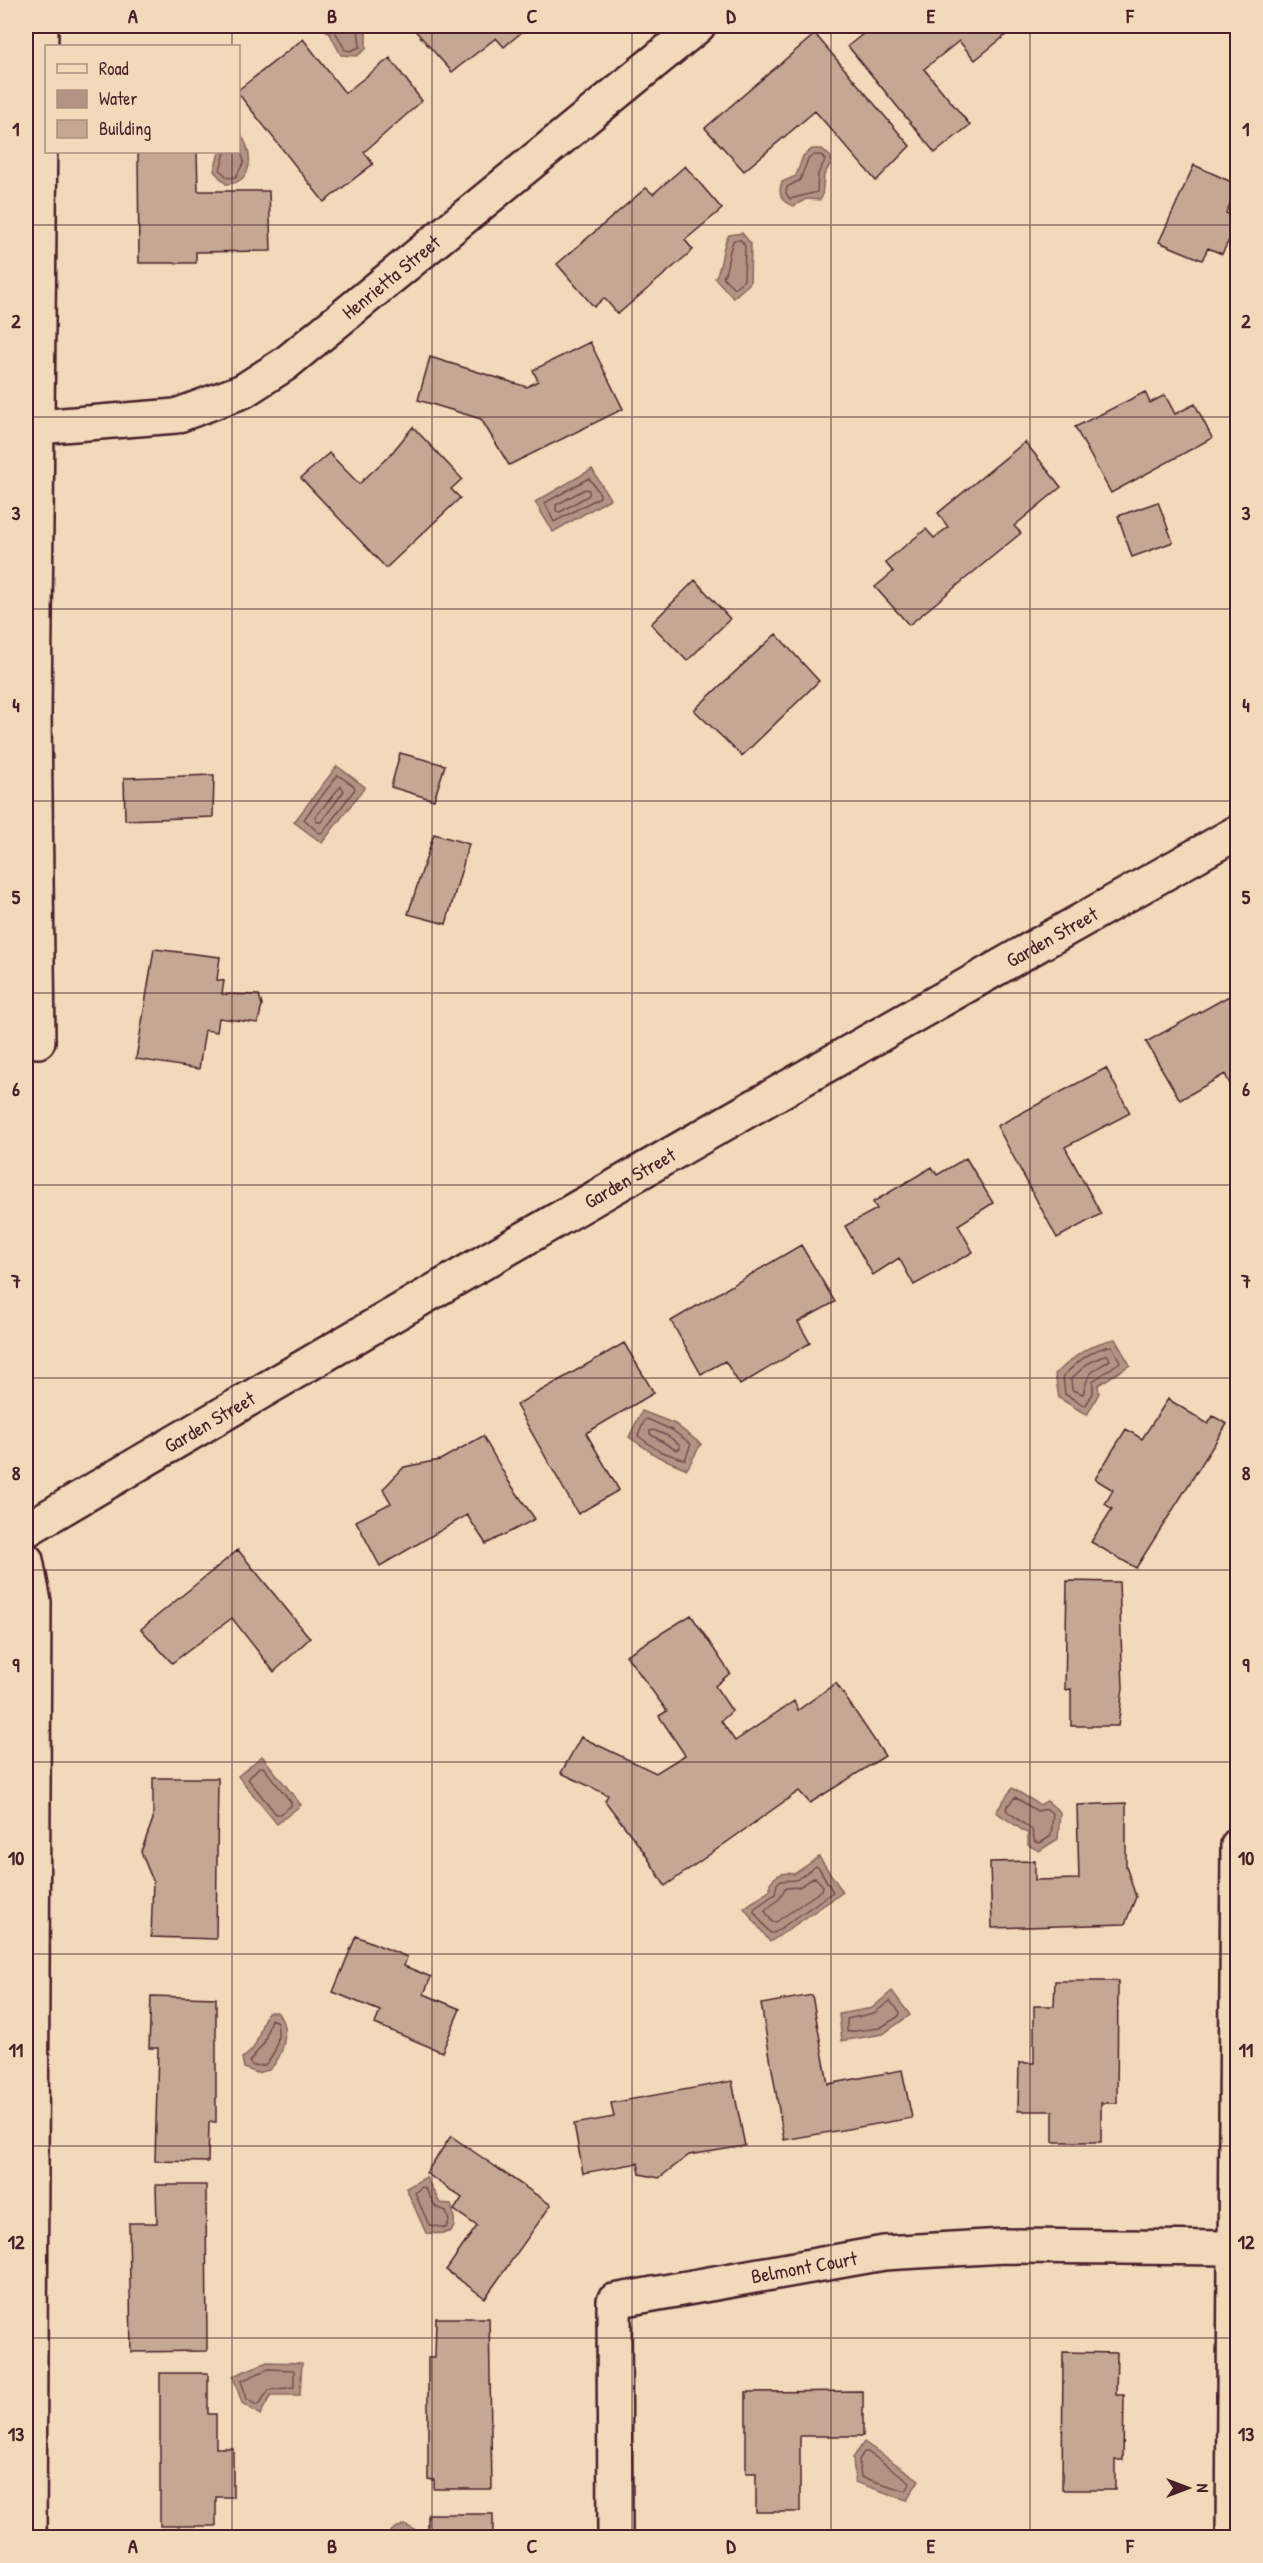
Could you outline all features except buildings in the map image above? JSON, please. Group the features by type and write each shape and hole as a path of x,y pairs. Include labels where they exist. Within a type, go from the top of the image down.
{"street":[{"path":"38,1041 30,716 37,428 41,26"},
{"name":"Henrietta Street","path":"37,428 176,416 243,391 285,364 698,26"},
{"name":"Garden Street","path":"26,1530 741,1114 1238,832"},
{"path":"26,1560 34,1602 29,2538"},
{"path":"1233,2538 1233,2248 1238,1845"},
{"name":"Belmont Court","path":"615,2538 614,2301 884,2253 1004,2247 1233,2248"}],"water":[{"path":"320,26 362,26 366,33 366,49 357,56 341,55 330,34"},
{"path":"240,134 249,156 247,172 236,182 226,184 214,171 219,153 240,153"},
{"path":"812,149 822,149 831,157 831,163 824,175 822,197 820,200 806,199 794,206 790,205 780,194 782,182 796,176 803,156"},
{"path":"742,233 751,244 750,283 733,298 715,278 729,235"},
{"path":"592,469 610,499 553,532 535,502"},
{"path":"337,766 365,787 322,843 294,822"},
{"path":"1115,1339 1130,1365 1098,1385 1099,1393 1087,1415 1059,1398 1055,1374 1076,1356 1097,1344"},
{"path":"642,1411 675,1424 701,1444 687,1469 657,1456 629,1437"},
{"path":"262,1756 301,1805 277,1824 238,1776"},
{"path":"1012,1788 1040,1805 1047,1801 1060,1812 1058,1839 1039,1851 1028,1845 1028,1834 996,1812"},
{"path":"819,1857 843,1892 770,1942 744,1908 770,1890 770,1883 775,1878 784,1874 794,1874"},
{"path":"892,1991 910,2015 883,2034 842,2041 839,2014 872,2008"},
{"path":"268,2012 277,2012 281,2019 284,2026 284,2042 279,2057 269,2070 257,2073 244,2068 242,2058 256,2043"},
{"path":"426,2177 440,2203 451,2204 454,2226 448,2232 426,2233 406,2188"},
{"path":"267,2362 302,2363 300,2395 271,2395 260,2415 242,2403 233,2376"},
{"path":"864,2442 919,2480 907,2500 855,2482 853,2458"},
{"path":"405,2525 417,2531 421,2537 385,2537 395,2528"}]}
